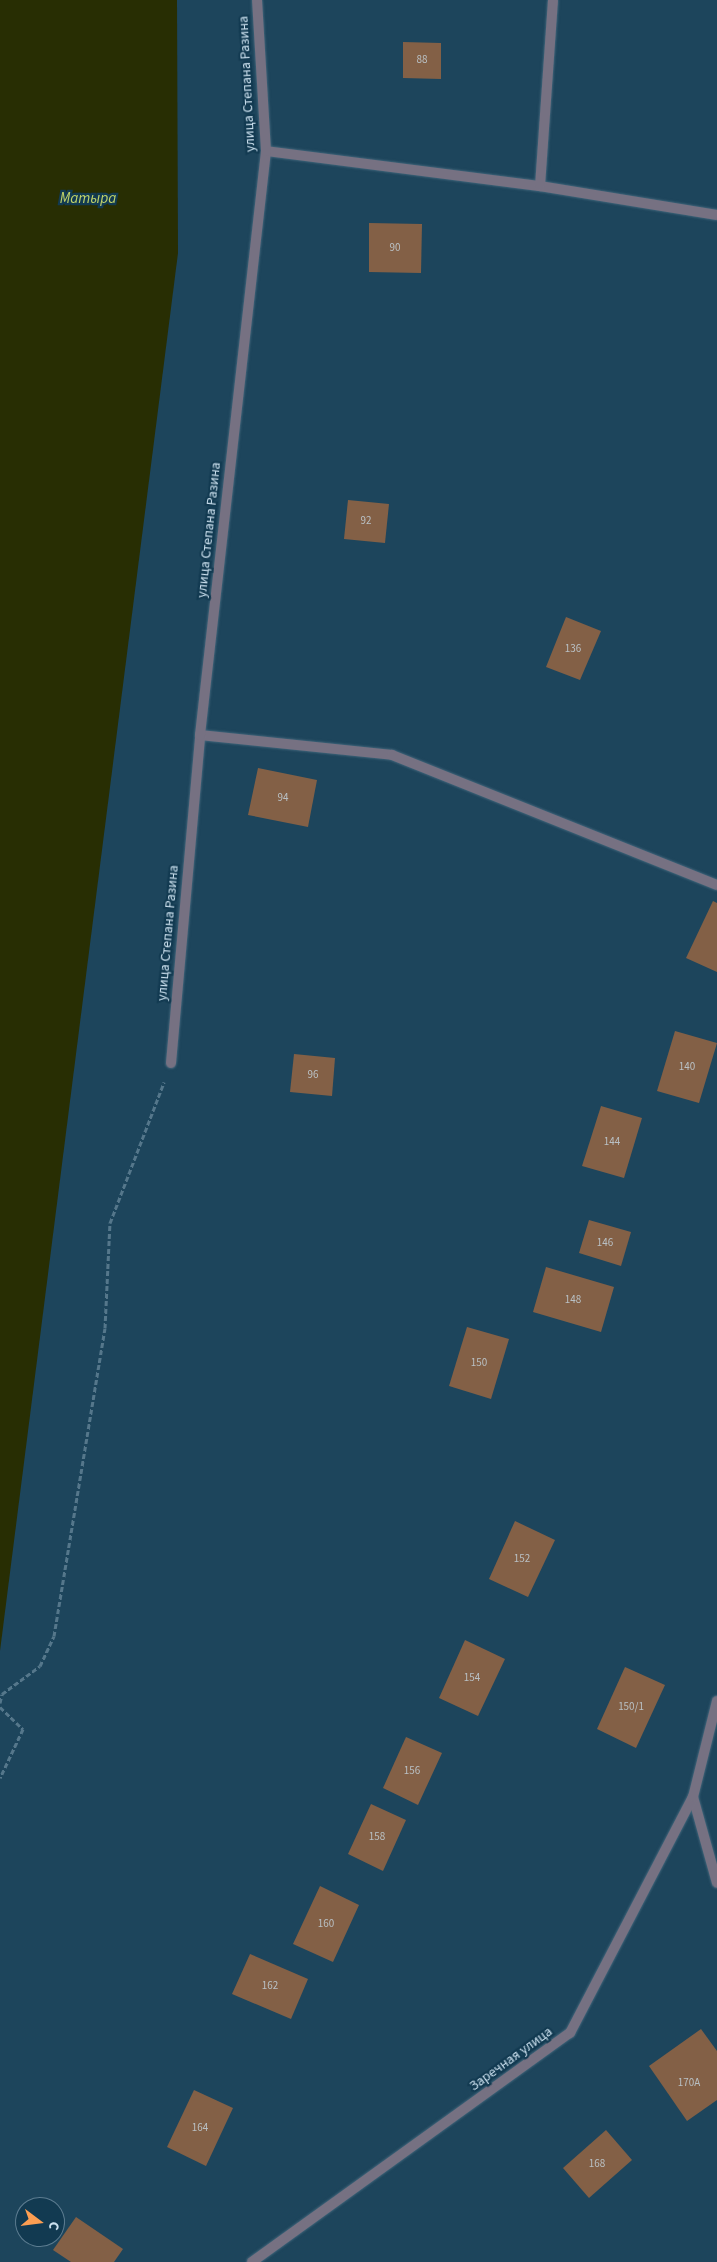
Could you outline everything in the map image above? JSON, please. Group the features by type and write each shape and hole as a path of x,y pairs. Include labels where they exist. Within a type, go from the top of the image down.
{"street":[{"name":"улица Степана Разина","path":"171,1063 200,736 266,151 257,0"},
{"path":"540,186 554,0"},
{"path":"266,151 540,186 717,215"},
{"path":"200,736 392,755 717,885"},
{"name":"Заречная улица","path":"252,2262 570,2033 693,1797 717,1701"},
{"path":"693,1797 717,1883"}],"path":[{"path":"0,1703 2,1694 40,1666 54,1636 105,1328 110,1223 171,1063"},
{"path":"0,1707 23,1728 0,1778"}],"water":[{"name":"Матыра","path":"0,0 177,0 178,253 0,1651"}],"building":[{"path":"403,42 441,43 441,79 403,78"},
{"path":"369,223 422,224 421,273 369,272"},
{"path":"348,500 389,504 385,543 344,539"},
{"path":"566,617 601,631 580,680 546,667"},
{"path":"258,768 317,780 308,827 248,815"},
{"path":"713,901 717,903 717,972 686,958"},
{"path":"675,1031 717,1043 699,1103 657,1091"},
{"path":"294,1054 335,1058 332,1096 290,1092"},
{"path":"601,1106 642,1118 624,1178 582,1166"},
{"path":"589,1220 631,1232 621,1266 579,1253"},
{"path":"546,1267 614,1287 601,1332 533,1312"},
{"path":"467,1327 509,1339 491,1399 449,1386"},
{"path":"515,1521 555,1540 528,1597 489,1579"},
{"path":"465,1640 505,1659 478,1716 439,1698"},
{"path":"625,1667 665,1685 636,1748 597,1729"},
{"path":"406,1737 442,1753 418,1805 383,1788"},
{"path":"371,1804 406,1820 383,1871 348,1854"},
{"path":"320,1886 359,1905 333,1962 293,1944"},
{"path":"250,1954 308,1979 291,2019 232,1994"},
{"path":"701,2029 717,2051 717,2100 687,2121 649,2066"},
{"path":"194,2090 233,2108 206,2166 167,2147"},
{"path":"606,2130 632,2160 589,2198 563,2168"},
{"path":"76,2217 123,2249 114,2262 71,2262 53,2250 55,2247 65,2247 65,2233"}]}
